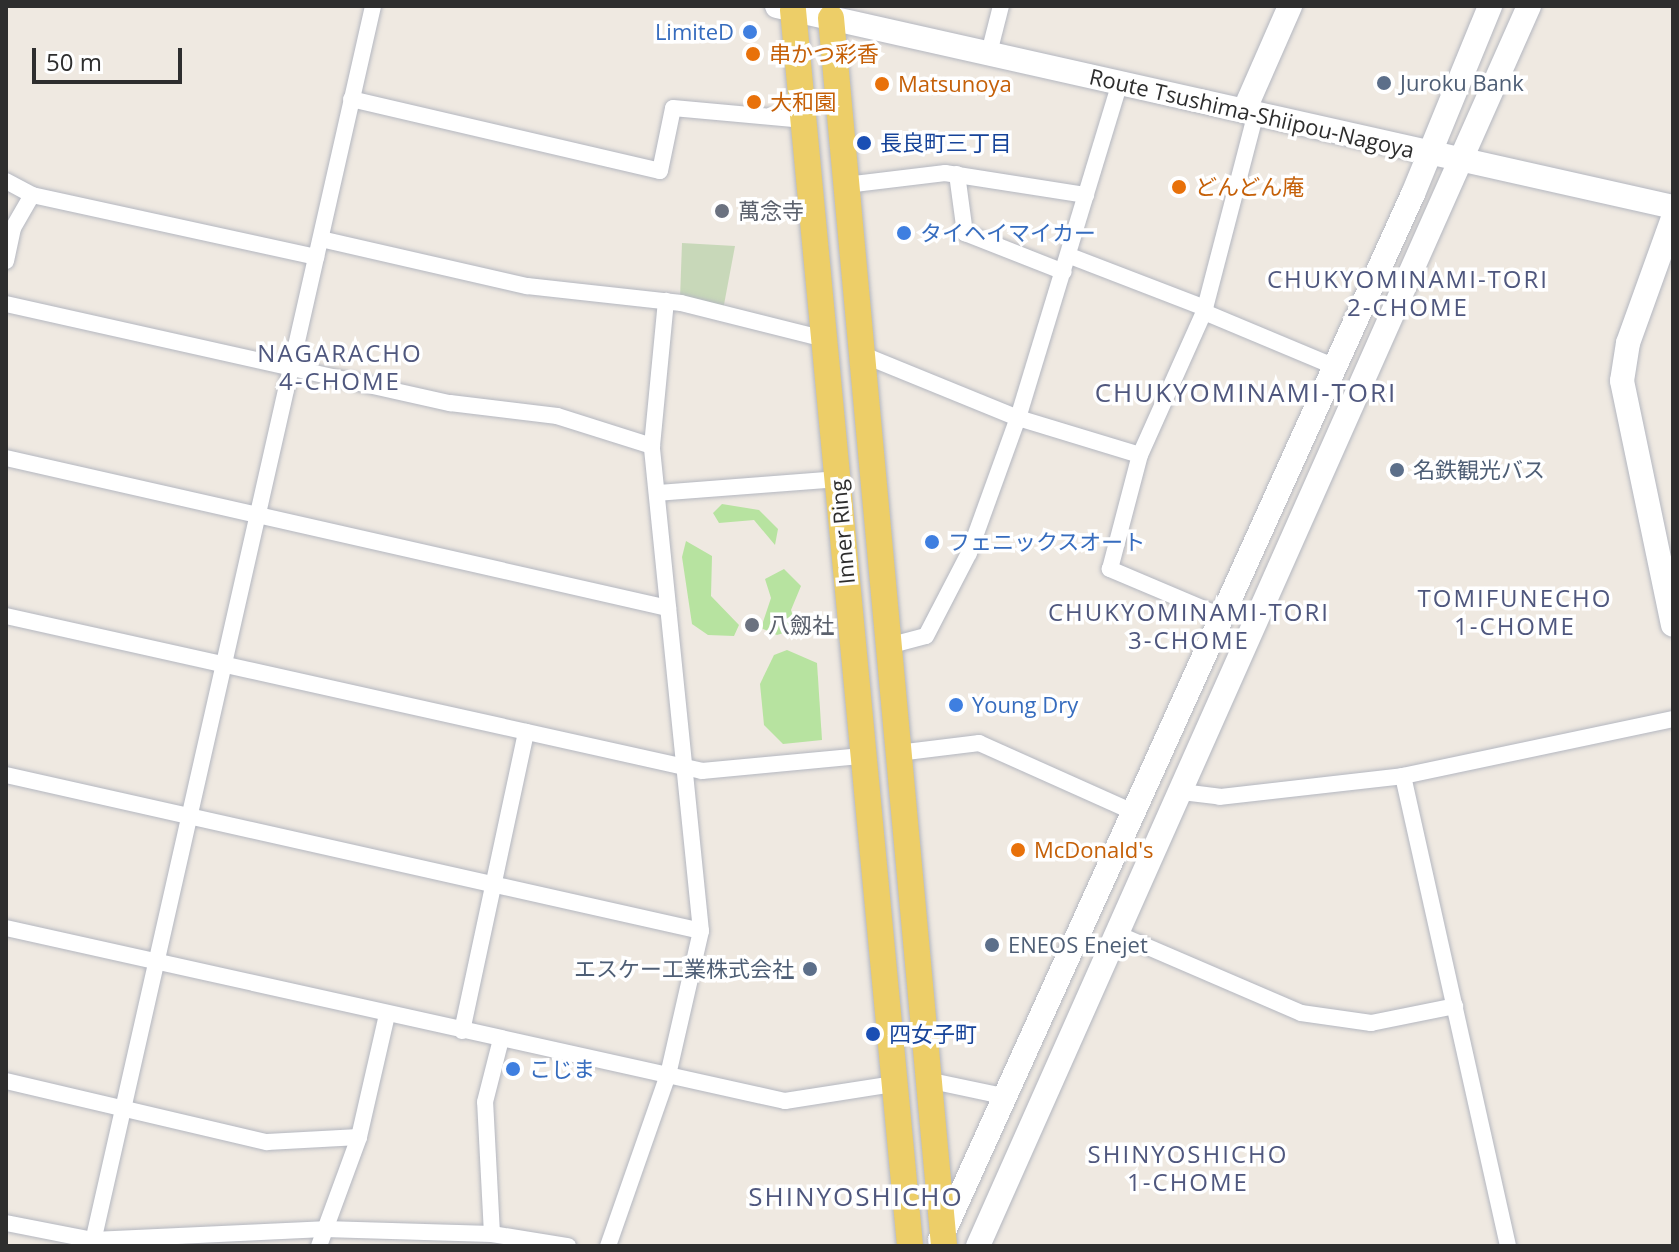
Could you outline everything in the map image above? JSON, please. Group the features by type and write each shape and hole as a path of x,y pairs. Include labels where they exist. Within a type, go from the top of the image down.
{"main road":[{"name":"Inner Ring","path":"788,7 804,120 910,1246"},
{"name":"Inner Ring","path":"831,12 941,1242"}],"street":[{"path":"92,1243 373,6"},
{"path":"989,53 1001,6"},
{"path":"1221,616 1110,569 1140,455 1204,310 1250,112 1290,6"},
{"path":"941,1242 1008,1097 1131,811 1429,153 1490,6"},
{"path":"978,1246 1120,935 1529,6"},
{"name":"Route Tsushima-Shiipou-Nagoya","path":"788,7 831,12 989,53 1673,207"},
{"path":"888,646 926,636 969,553 1018,418 1120,83"},
{"path":"351,99 660,171 673,108 804,120"},
{"path":"957,174 965,233 1204,310 1333,366"},
{"path":"846,185 957,174 1086,195"},
{"path":"6,181 32,195 316,257"},
{"path":"6,261 13,228 32,195"},
{"path":"1673,218 1628,343 1622,381 1673,625"},
{"path":"321,239 527,286 666,301 824,339"},
{"path":"608,1246 668,1075 701,931 652,446 666,301"},
{"path":"6,304 450,403 557,416 652,446"},
{"path":"861,354 1018,418 1140,455"},
{"path":"6,458 668,608"},
{"path":"657,493 837,479"},
{"path":"6,616 683,767 862,756"},
{"path":"1182,792 1220,797 1403,776 1673,719"},
{"path":"462,1031 526,732"},
{"path":"898,753 979,743 1131,811"},
{"path":"6,775 701,931"},
{"path":"1403,776 1508,1246"},
{"path":"6,928 785,1101 893,1084"},
{"path":"1120,935 1301,1013 1371,1023 1455,1006"},
{"path":"319,1246 359,1137 387,1015"},
{"path":"492,1234 485,1102 501,1039"},
{"path":"927,1080 1008,1097"},
{"path":"6,1081 267,1142 359,1137"},
{"path":"6,1223 92,1243 324,1229 492,1234 568,1246"}],"green space":[{"path":"682,243 735,246 723,310 680,299"},
{"path":"722,504 759,510 778,529 775,545 754,520 719,523 713,513"},
{"path":"686,541 712,556 711,596 739,625 734,636 708,635 692,624 682,557"},
{"path":"784,569 801,586 791,610 797,629 777,635 761,628 771,598 765,579"},
{"path":"787,650 817,663 822,740 783,744 764,725 760,684 774,655"}],"place":[{"name":"LimiteD","path":"750,32"},
{"name":"串かつ彩香","path":"753,54"},
{"name":"Juroku Bank","path":"1384,83"},
{"name":"Matsunoya","path":"882,84"},
{"name":"大和園","path":"754,102"},
{"name":"長良町三丁目","path":"864,143"},
{"name":"どんどん庵","path":"1179,187"},
{"name":"萬念寺","path":"722,211"},
{"name":"タイヘイマイカー","path":"904,233"},
{"name":"名鉄観光バス","path":"1397,470"},
{"name":"フェニックスオート","path":"932,542"},
{"name":"八劔社","path":"752,625"},
{"name":"Young Dry","path":"956,705"},
{"name":"McDonald's","path":"1018,850"},
{"name":"ENEOS Enejet","path":"992,945"},
{"name":"エスケー工業株式会社","path":"810,969"},
{"name":"四女子町","path":"873,1034"},
{"name":"こじま","path":"513,1069"}],"district":[{"name":"CHUKYOMINAMI-TORI 2-CHOME","path":"1408,293"},
{"name":"NAGARACHO 4-CHOME","path":"340,367"},
{"name":"CHUKYOMINAMI-TORI","path":"1246,393"},
{"name":"TOMIFUNECHO 1-CHOME","path":"1515,612"},
{"name":"CHUKYOMINAMI-TORI 3-CHOME","path":"1189,626"},
{"name":"SHINYOSHICHO 1-CHOME","path":"1188,1168"},
{"name":"SHINYOSHICHO","path":"856,1197"}]}
